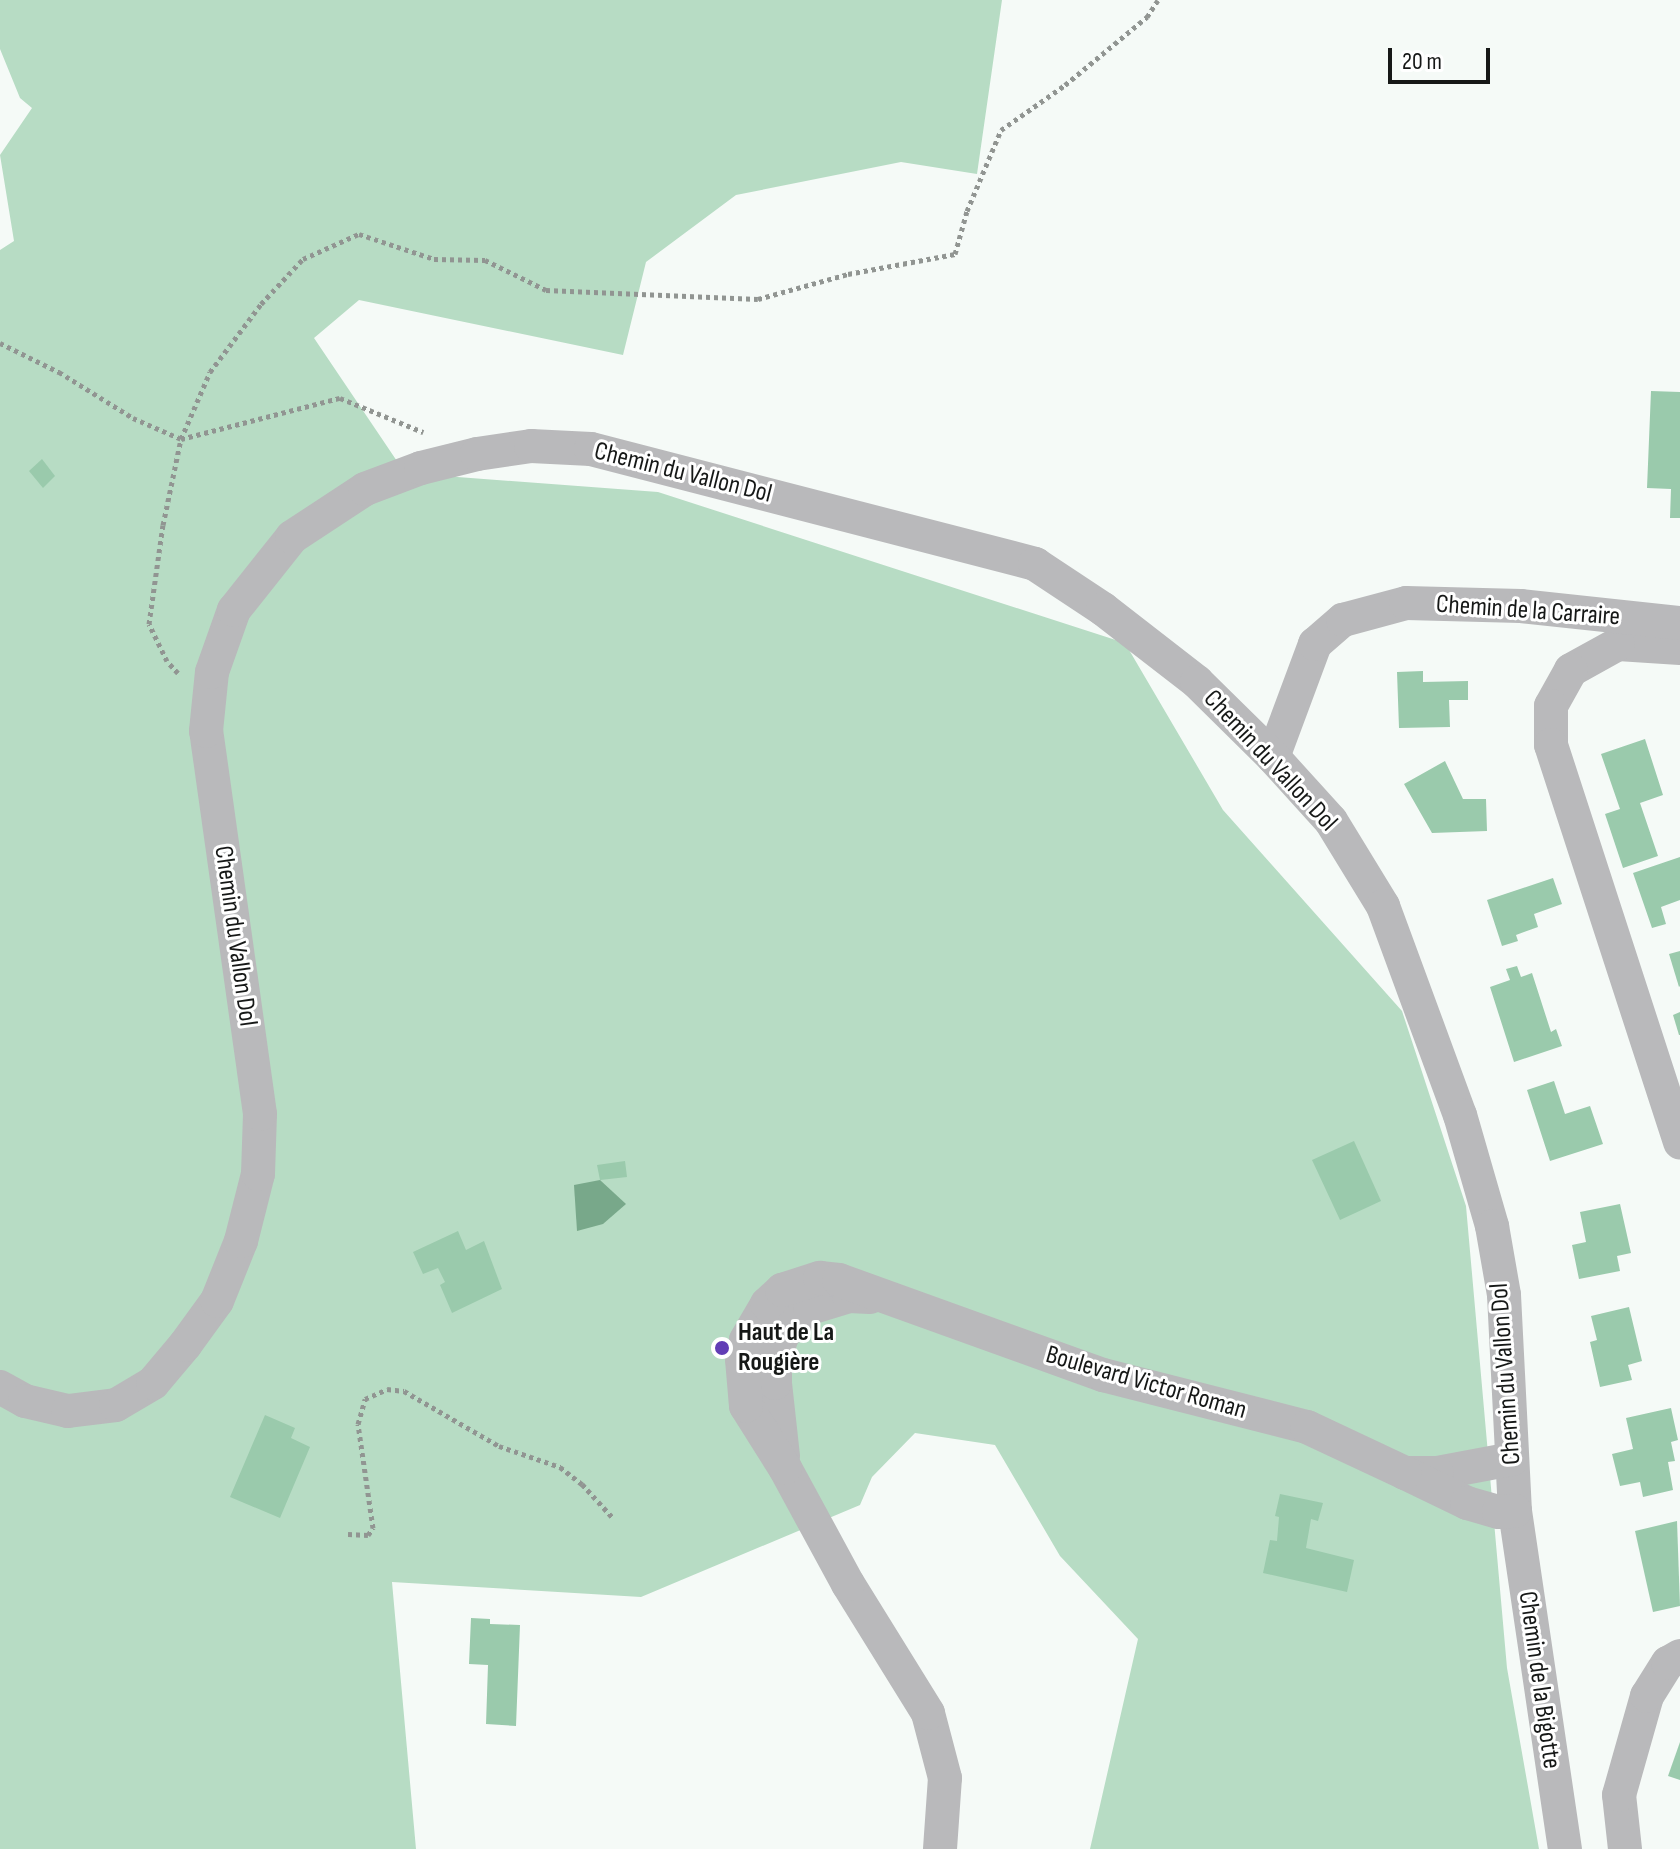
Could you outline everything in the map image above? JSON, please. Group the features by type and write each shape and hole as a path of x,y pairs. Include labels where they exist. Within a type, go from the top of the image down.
{"street":[{"name":"Chemin du Vallon Dol","path":"0,1387 25,1401 68,1411 116,1405 153,1383 217,1301 241,1241 258,1174 260,1114 206,731 212,672 234,610 292,537 365,489 421,468 477,454 531,446 591,449 1035,564 1103,609 1197,682 1273,757 1331,821 1383,906 1460,1115 1492,1226 1504,1295 1515,1511"},
{"name":"Chemin de la Carraire","path":"1273,757 1315,644 1343,620 1406,603 1521,606 1680,623"},
{"path":"1580,614 1571,670 1551,706 1551,745 1680,1143"},
{"path":"1571,670 1618,644 1680,648"},
{"name":"Boulevard Victor Roman","path":"940,1849 945,1778 928,1713 848,1584 785,1468 776,1415 775,1357 783,1334 796,1318 825,1302 849,1296 885,1297 1103,1375 1307,1427 1467,1503 1499,1512 1515,1511"},
{"name":"Boulevard Victor Roman","path":"1405,1473 1437,1473 1512,1459"},
{"name":"Chemin de la Bigotte","path":"1515,1511 1565,1849"},
{"path":"1625,1849 1619,1795 1647,1696 1668,1663 1680,1656"}],"path":[{"path":"209,704 167,661 149,624 163,525 181,439 210,372 261,304 303,259 359,234 434,259 485,260 546,290 758,299 848,274 955,254 967,211 1001,130 1065,85 1147,17 1158,0"},
{"path":"0,343 59,372 133,418 181,439 340,398 477,454"},
{"path":"348,1534 368,1535 373,1528 358,1424 365,1399 387,1389 404,1391 499,1446 560,1467 582,1484 613,1518"}],"shaded area":[{"path":"0,0 1002,0 977,174 901,162 736,195 646,262 623,355 359,300 314,338 405,473 658,492 1125,643 1223,810 1402,1011 1466,1206 1507,1668 1539,1849 1090,1849 1138,1639 1060,1556 995,1445 915,1433 872,1477 860,1505 641,1597 392,1582 416,1849 0,1849 0,250 14,241 0,155 32,108 20,98 0,49"},
{"path":"600,1180 626,1204 603,1224 577,1231 574,1185"}],"building":[{"path":"1651,391 1680,392 1680,518 1670,518 1671,489 1647,488"},
{"path":"42,459 55,476 43,488 29,471"},
{"path":"1423,671 1423,682 1468,681 1468,700 1449,700 1450,727 1399,728 1397,672"},
{"path":"1645,739 1663,795 1640,803 1658,856 1623,868 1605,814 1620,809 1601,754"},
{"path":"1445,761 1463,799 1486,799 1487,831 1432,833 1404,784"},
{"path":"1680,857 1680,900 1661,907 1666,924 1652,928 1633,873"},
{"path":"1553,878 1562,904 1534,914 1538,927 1516,935 1518,941 1502,946 1487,900"},
{"path":"1680,951 1680,986 1679,987 1669,954"},
{"path":"1517,966 1521,977 1532,973 1551,1032 1556,1029 1562,1046 1514,1062 1490,987 1510,980 1506,969"},
{"path":"1680,1012 1680,1035 1679,1035 1673,1015"},
{"path":"1554,1081 1565,1114 1590,1106 1603,1144 1550,1161 1527,1090"},
{"path":"1354,1141 1381,1201 1340,1220 1312,1160"},
{"path":"625,1161 627,1177 600,1180 597,1165"},
{"path":"1620,1204 1631,1253 1617,1256 1620,1271 1579,1279 1572,1245 1586,1242 1580,1212"},
{"path":"458,1231 466,1250 484,1241 502,1289 452,1313 440,1285 445,1282 438,1268 423,1274 413,1252"},
{"path":"1629,1307 1642,1361 1628,1365 1632,1380 1600,1387 1590,1342 1597,1340 1591,1316"},
{"path":"1671,1408 1678,1440 1671,1442 1675,1461 1668,1462 1673,1490 1643,1497 1640,1482 1620,1486 1612,1454 1633,1449 1626,1418"},
{"path":"265,1415 295,1428 291,1438 310,1447 280,1518 230,1497"},
{"path":"1280,1494 1323,1503 1318,1521 1311,1519 1306,1548 1354,1560 1347,1592 1263,1573 1270,1540 1277,1541 1279,1517 1275,1516"},
{"path":"1677,1521 1680,1606 1653,1612 1635,1531"},
{"path":"471,1618 490,1619 490,1624 520,1625 516,1726 486,1724 488,1665 469,1664"},
{"path":"1680,1742 1680,1780 1668,1776"}],"place":[{"name":"Haut de La Rougière","path":"722,1348"}]}
